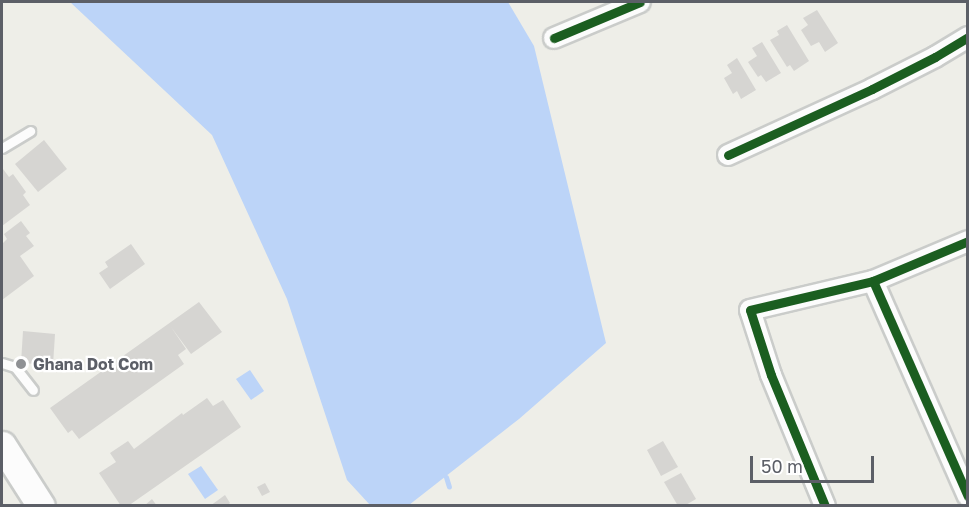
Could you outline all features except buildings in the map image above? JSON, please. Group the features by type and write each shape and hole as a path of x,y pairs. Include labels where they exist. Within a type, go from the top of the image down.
{"main road":[{"path":"2,446 41,506"}],"street":[{"path":"554,39 640,2"},
{"path":"728,155 872,89 935,57 968,37"},
{"path":"825,506 771,375 750,310 873,281 968,241"},
{"path":"873,281 968,496"}],"lane":[{"path":"2,148 30,131"},
{"path":"2,363 15,367 33,390"}],"water":[{"path":"70,2 508,2 534,46 606,343 519,419 409,505 370,505 347,480 287,299 212,135"},
{"path":"250,370 264,391 251,400 236,379"},
{"path":"201,466 218,490 205,499 188,474"}],"waterway":[{"path":"446,477 449,487"}],"cycle path":[{"path":"554,38 640,2"},
{"path":"728,155 872,89 935,57 968,37"},
{"path":"825,506 771,375 750,310 873,281 968,241"},
{"path":"873,281 968,496"}],"place":[{"name":"Ghana Dot Com","path":"21,364"}]}
